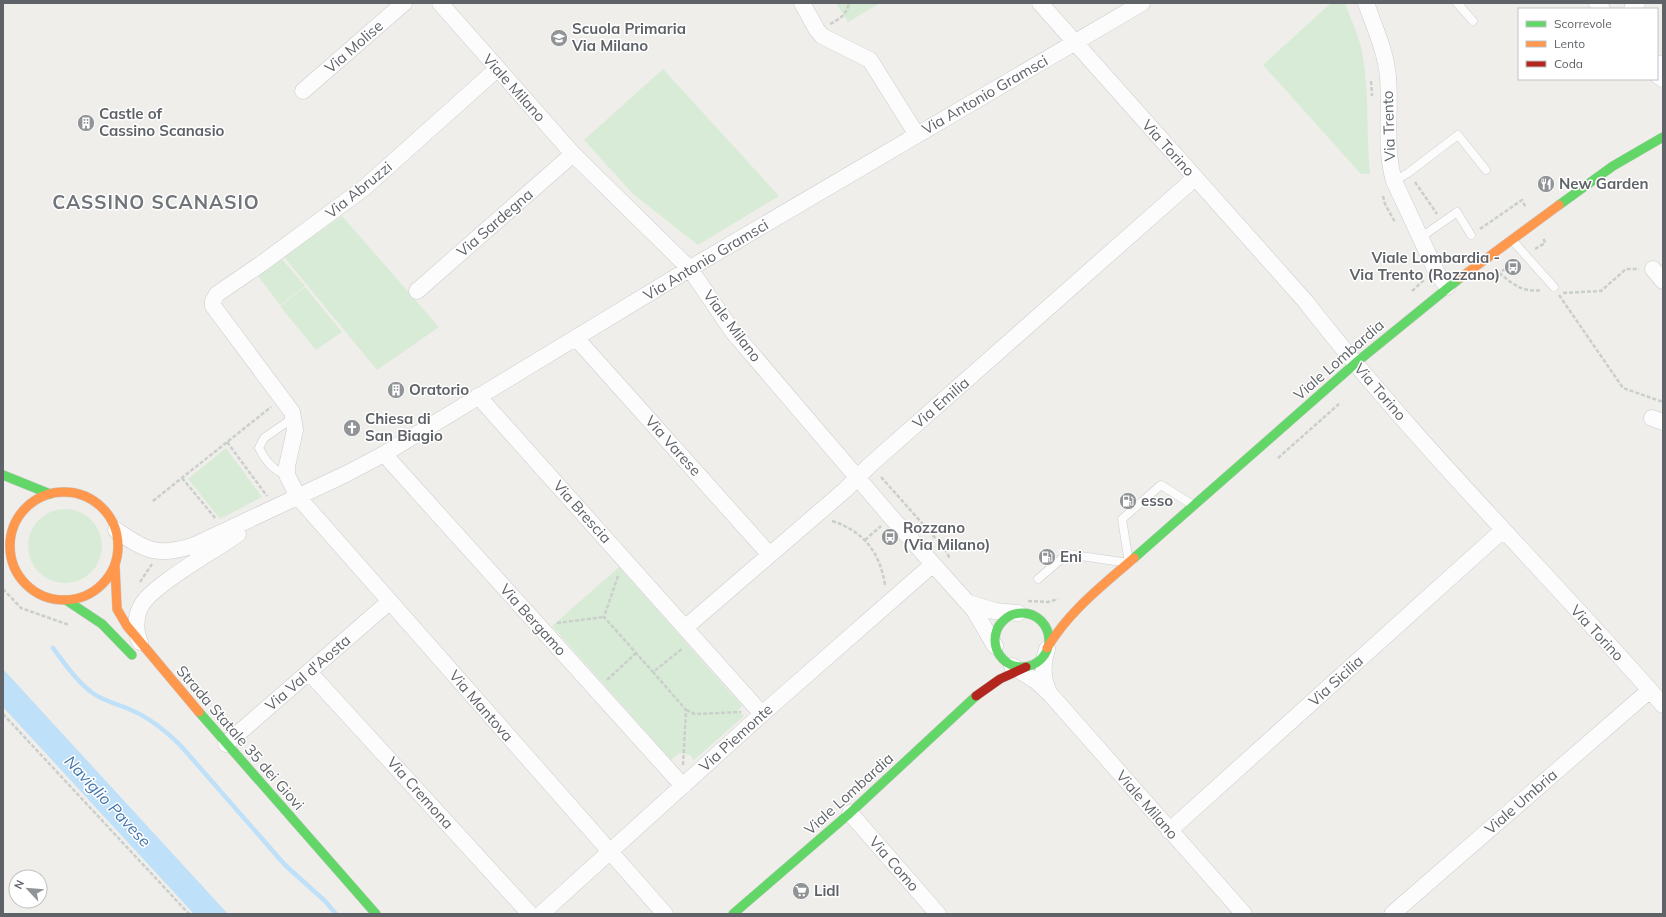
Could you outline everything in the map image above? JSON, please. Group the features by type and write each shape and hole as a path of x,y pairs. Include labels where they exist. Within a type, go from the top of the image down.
{"street":[{"name":"Via Molise","path":"303,91 404,3"},
{"name":"Viale Milano","path":"440,3 573,154 690,269 733,332 891,517 932,564 969,603 983,623 995,646"},
{"path":"802,3 816,30 822,36 870,60 917,135"},
{"name":"Via Torino","path":"1040,3 1306,302 1356,364 1503,530 1663,705"},
{"name":"Via Antonio Gramsci","path":"116,530 130,540 156,552 174,552 195,545 226,531 346,474 384,454 690,269 1142,3"},
{"name":"Via Trento","path":"1370,4 1388,75 1388,141 1390,166 1394,181 1436,271 1447,287"},
{"name":"Via Abruzzi","path":"282,398 216,312 213,301 217,294 261,264 364,188 497,69"},
{"name":"Viale Lombardia","path":"1635,151 1657,129"},
{"name":"Viale Lombardia","path":"1047,649 1058,629 1076,608 1388,335 1447,287 1511,239 1635,151 1663,137"},
{"name":"Via Sardegna","path":"417,291 573,154"},
{"name":"Via Emilia","path":"691,633 769,554 814,516 1195,178"},
{"path":"1653,269 1663,281"},
{"name":"Via Varese","path":"576,338 769,554"},
{"name":"Via Brescia","path":"478,396 758,709"},
{"path":"282,398 292,412 295,430 287,466 288,475"},
{"name":"Via Bergamo","path":"384,454 683,786"},
{"name":"Via Mantova","path":"288,475 298,496 389,602 665,914"},
{"path":"3,476 50,494"},
{"path":"72,493 82,495 97,503 109,515 116,530 118,548 115,566 107,579 95,590 81,597 66,600 47,597 30,588 18,573 11,555 11,536 16,522 24,510 36,500 50,494 72,493"},
{"name":"Via Antonio Gramsci","path":"144,649 137,636 136,626 141,606 153,592 275,508"},
{"path":"6,526 11,536"},
{"name":"Via Sicilia","path":"1169,831 1503,530"},
{"name":"Via Piemonte","path":"541,914 683,786 758,709 895,597 932,564"},
{"name":"Strada Statale 35 dei Giovi","path":"115,566 117,609 127,626 144,649 376,914"},
{"path":"66,600 98,619 111,631 140,665"},
{"name":"Via Val d'Aosta","path":"226,744 389,602"},
{"name":"Viale Milano","path":"969,603 995,611 1023,609"},
{"name":"Viale Lombardia","path":"1059,613 1076,608"},
{"path":"1047,615 1023,609 1007,617 1001,623 995,635 995,646 1000,657 1018,667 1051,695"},
{"path":"1023,609 1044,626 1048,635 1043,668 1044,678 1051,695"},
{"name":"Viale Lombardia","path":"981,691 992,669 995,646"},
{"path":"1018,667 1040,660 1047,649"},
{"name":"Viale Lombardia","path":"733,914 850,813 981,691 1018,667"},
{"name":"Via Cremona","path":"309,672 530,914"},
{"name":"Viale Umbria","path":"1392,914 1650,690"},
{"name":"Viale Milano","path":"1051,695 1169,831 1244,914"},
{"name":"Via Como","path":"850,813 938,914"}],"lane":[{"path":"1457,3 1473,21"},
{"path":"1394,181 1408,173 1458,135 1486,170"},
{"path":"1420,238 1457,212 1471,235"},
{"path":"1511,239 1554,287"},
{"path":"288,475 278,472 265,460 259,448 264,438 293,418"},
{"path":"1038,579 1067,554 1129,563 1122,518 1161,485 1194,506"}],"path":[{"path":"816,30 839,19 848,10 848,3"},
{"path":"1415,182 1443,223"},
{"path":"1471,235 1522,200 1530,215"},
{"path":"1520,213 1526,209"},
{"path":"1493,278 1545,243 1542,232"},
{"path":"1653,269 1626,269 1601,291 1558,294 1623,388 1663,402"},
{"path":"1408,294 1436,271"},
{"path":"1499,273 1520,289 1533,291 1554,287"},
{"path":"153,501 282,398"},
{"path":"1272,462 1344,399"},
{"path":"227,442 275,508"},
{"path":"881,477 945,549 952,561"},
{"path":"182,478 226,531"},
{"path":"814,516 852,530 865,540 874,551 882,567 885,585 895,597"},
{"path":"865,540 891,517"},
{"path":"604,617 621,569 627,562"},
{"path":"3,589 21,608 74,626"},
{"path":"1023,609 1060,598"},
{"path":"551,618 556,623 604,617"},
{"path":"604,617 686,710 695,714 740,712 758,709"},
{"path":"654,672 691,633"},
{"path":"597,691 636,653"},
{"path":"672,774 683,764 686,710"},
{"path":"3,714 189,914"}],"green space":[{"path":"836,3 880,3 848,22"},
{"path":"1331,3 1345,3 1361,47 1366,78 1370,174 1361,174 1263,65"},
{"path":"663,69 779,196 698,245 633,194 584,140"},
{"path":"342,216 439,327 377,370 284,257"},
{"path":"282,259 305,286 280,305 258,276"},
{"path":"305,287 342,332 316,350 280,306"},
{"path":"226,448 262,497 220,519 188,479"},
{"path":"65,509 79,512 91,520 99,532 102,546 99,560 91,572 79,580 65,583 51,580 39,572 31,560 28,546 31,532 39,520 51,512"},
{"path":"619,567 742,706 738,710 744,716 694,760 690,755 679,753 671,760 552,626"}],"water":[{"name":"Naviglio Pavese","path":"3,669 228,914 194,914 3,707"}],"waterway":[{"path":"53,648 77,678 94,694 138,713 158,725 175,740 285,865 325,901 336,914"}],"traffic: fast":[{"path":"1559,205 1613,166 1663,137"},
{"path":"1134,558 1358,361 1460,278"},
{"path":"3,475 50,494"},
{"path":"66,600 102,624 132,655"},
{"path":"1022,613 1032,615 1041,621 1047,630 1049,640 1047,650 1041,659 1032,665 1022,667 1012,665 1003,659 997,650 995,640 997,630 1003,621 1012,615 1022,613"},
{"path":"733,914 850,813 976,696"},
{"path":"199,712 376,914"}],"traffic: slow":[{"path":"1460,278 1559,205"},
{"path":"64,492 74,493 85,497 94,501 102,508 109,516 113,525 117,536 118,546 117,556 113,567 109,576 102,584 94,591 85,595 74,599 64,600 54,599 43,595 34,591 26,584 19,576 15,567 11,556 10,546 11,536 15,525 19,516 26,508 34,501 43,497 54,493 64,492"},
{"path":"1047,648 1065,622 1098,589 1134,558"},
{"path":"115,566 117,609 127,626 199,712"}],"traffic: jam":[{"path":"976,696 1000,679 1026,667"}],"place":[{"name":"Scuola Primaria Via Milano","path":"559,38"},
{"name":"Castle of Cassino Scanasio","path":"86,123"},
{"name":"New Garden","path":"1546,184"},
{"name":"Viale Lombardia - Via Trento (Rozzano)","path":"1513,267"},
{"name":"Oratorio","path":"396,390"},
{"name":"Chiesa di San Biagio","path":"352,428"},
{"name":"esso","path":"1128,501"},
{"name":"Rozzano (Via Milano)","path":"890,537"},
{"name":"Eni","path":"1047,557"},
{"name":"Lidl","path":"801,891"}],"district":[{"name":"CASSINO SCANASIO","path":"156,202"}]}
